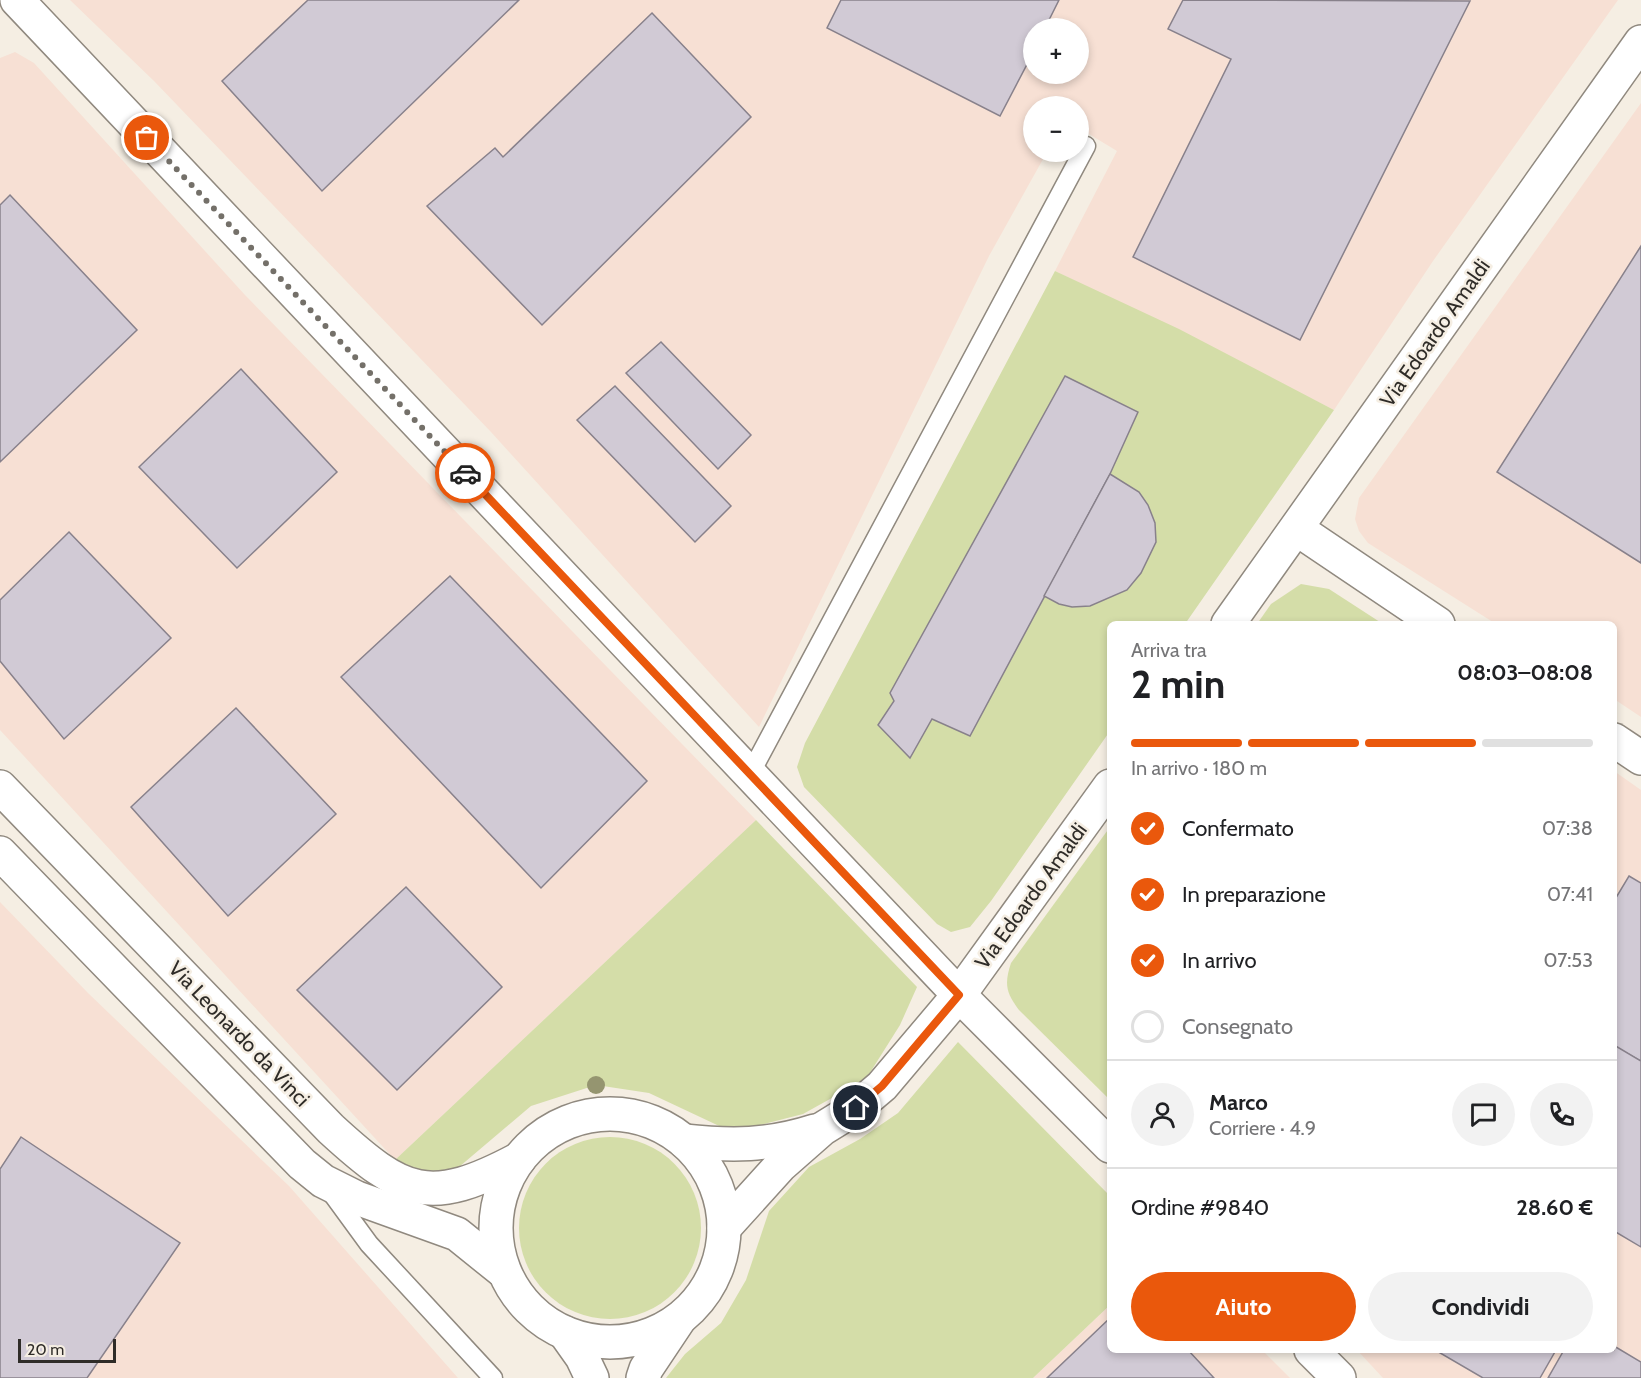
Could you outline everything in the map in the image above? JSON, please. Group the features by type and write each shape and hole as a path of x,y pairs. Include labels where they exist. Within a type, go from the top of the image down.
{"street":[{"path":"17,0 959,995 1107,1143"},
{"name":"Via Edoardo Amaldi","path":"1230,621 1641,42"},
{"path":"1297,529 1434,621"},
{"path":"1617,742 1641,758"},
{"name":"Via Leonardo da Vinci","path":"0,787 331,1129 372,1166 400,1182 428,1189 462,1185 519,1159"},
{"name":"Via Edoardo Amaldi","path":"822,1129 856,1108 882,1086 959,995 1107,790"},
{"path":"0,853 280,1143 323,1180 357,1198 457,1234 503,1271"},
{"path":"598,1115 644,1119 665,1128 684,1141 698,1155 717,1189 724,1228 721,1254 712,1278 698,1300 680,1318 659,1331 636,1339 612,1342 588,1340 565,1333 545,1323 513,1291 503,1271 497,1248 495,1225 498,1201 506,1179 519,1159 535,1142 554,1129 575,1119 598,1115"},
{"path":"684,1141 732,1146 765,1144 822,1129"},
{"path":"724,1228 758,1188 822,1129"},
{"path":"643,1378 680,1318"},
{"path":"565,1333 582,1357 592,1378"},
{"path":"1314,1353 1339,1378"}],"lane":[{"path":"750,774 1077,162"},
{"path":"323,1180 369,1244 493,1378"}],"shaded area":[{"path":"70,0 1618,0 1433,261 1334,410 1055,271 1117,151 1089,134 1089,96 1023,96 1023,162 1041,162 989,256 759,727 491,432 154,81"},
{"path":"15,52 34,63 245,295 756,820 395,1160 0,730 0,58"},
{"path":"1641,103 1641,717 1617,701 1617,621 1491,621 1368,543 1359,531 1355,519 1359,498"},
{"path":"1617,773 1641,790 1641,1378 1383,1378 1360,1353 1617,1353"},
{"path":"0,902 88,993 289,1186 458,1378 0,1378"},
{"path":"1107,1308 1107,1353 1265,1353 1290,1378 1033,1378"}],"green space":[{"path":"1055,271 1179,329 1334,410 1187,621 1107,621 1107,735 991,901 970,927 951,932 937,924 804,787 797,767 805,743"},
{"path":"1301,584 1329,589 1378,621 1259,621 1271,604"},
{"path":"756,820 917,987 900,1025 866,1079 803,1114 732,1132 649,1093 596,1085 531,1106 459,1167 423,1174 395,1160"},
{"path":"1107,831 1107,1097 1019,1010 1011,998 1007,983 1011,963"},
{"path":"958,1042 1107,1193 1107,1308 1033,1378 666,1378 685,1354 721,1323 746,1280 769,1211 809,1167 860,1139 898,1113"},
{"path":"610,1137 645,1144 661,1152 674,1164 686,1177 694,1193 701,1228 694,1263 686,1279 674,1292 661,1304 645,1312 610,1319 575,1312 559,1304 546,1292 534,1279 526,1263 519,1228 526,1193 534,1177 546,1164 559,1152 575,1144"}],"building":[{"path":"308,0 519,0 322,191 222,81"},
{"path":"841,0 1059,0 1050,18 1023,18 1023,72 1000,116 827,28"},
{"path":"1183,0 1470,1 1300,340 1133,257 1231,59 1168,29"},
{"path":"652,13 751,117 542,325 427,206 495,148 503,157"},
{"path":"10,195 137,330 0,462 0,205"},
{"path":"1641,246 1641,563 1497,472"},
{"path":"661,342 751,435 718,469 626,373"},
{"path":"241,369 337,472 237,568 139,467"},
{"path":"1065,376 1138,412 1110,474 970,736 932,719 910,758 878,725 894,701 890,693"},
{"path":"615,386 731,506 695,542 577,420"},
{"path":"1110,474 1139,492 1148,505 1155,523 1156,542 1141,573 1127,590 1090,606 1072,607 1059,604 1044,596"},
{"path":"69,532 171,638 64,739 0,661 0,600"},
{"path":"450,576 647,781 541,888 341,677"},
{"path":"236,708 336,814 228,916 131,807"},
{"path":"1629,876 1641,883 1641,1061 1617,1048 1617,896"},
{"path":"406,887 502,987 397,1090 297,990"},
{"path":"1617,1047 1641,1061 1641,1247 1617,1233"},
{"path":"21,1137 180,1243 87,1378 0,1378 0,1169"},
{"path":"1107,1321 1107,1353 1191,1353 1214,1378 1047,1378"},
{"path":"1617,1348 1641,1362 1641,1378 1548,1378 1562,1353 1617,1353"},
{"path":"1440,1353 1554,1353 1540,1378 1483,1378"}],"way so far":[{"path":"147,138 465,473"}],"route":[{"path":"465,473 959,995 882,1086 856,1108"}]}
